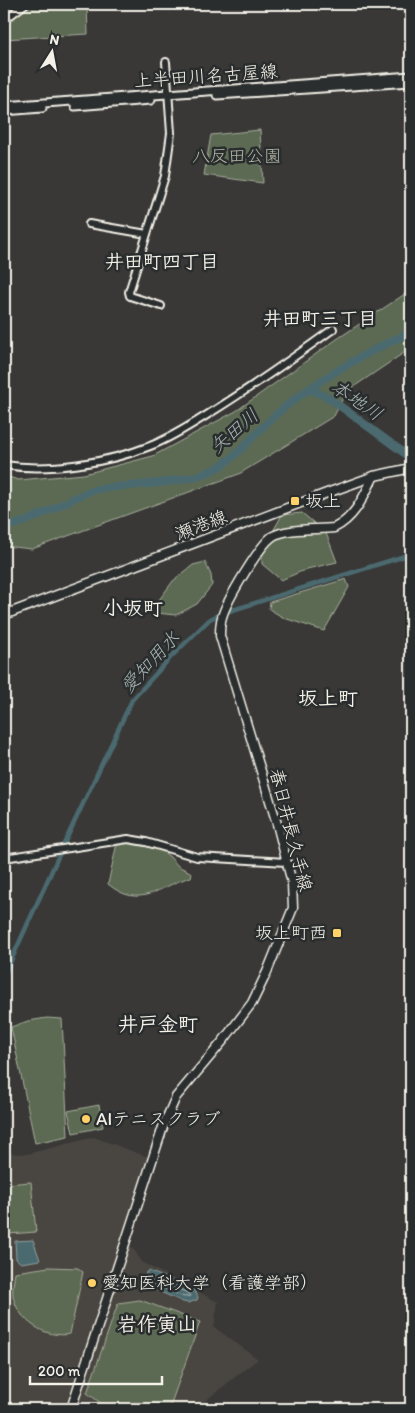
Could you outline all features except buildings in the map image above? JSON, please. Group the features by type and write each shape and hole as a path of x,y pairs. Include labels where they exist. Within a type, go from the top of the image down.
{"main road":[{"name":"上半田川名古屋線","path":"4,111 411,76"},
{"name":"上半田川名古屋線","path":"4,106 411,82"},
{"name":"瀬港線","path":"4,615 374,476 411,468"},
{"name":"春日井長久手線","path":"71,1409 164,1124 176,1097 252,1003 292,913 294,894 277,824 220,636 221,619 225,606 252,560 272,537 298,531 334,528 354,511 374,476"}],"street":[{"path":"4,20 25,4"},
{"path":"160,306 129,294 165,176 171,134 166,62"},
{"path":"89,224 147,234"},
{"path":"4,465 41,468 75,464 109,458 150,446 187,427 231,400 333,329"},
{"path":"4,858 128,839 146,842 197,857 286,862"}],"shaded area":[{"name":"愛知医科大学（看護学部）","path":"94,1137 148,1157 124,1236 143,1263 218,1302 214,1327 258,1359 195,1409 4,1409 4,1153 27,1154"}],"green space":[{"path":"30,4 87,4 88,34 4,39 4,24"},
{"name":"八反田公園","path":"260,130 263,183 204,175 211,135"},
{"path":"411,290 411,348 346,392 334,416 239,474 32,549 4,546 4,476 19,480 84,474 153,456 236,411 337,339"},
{"path":"302,513 326,533 337,562 307,569 281,580 262,564 262,551 282,515"},
{"path":"205,562 211,575 212,585 197,604 176,615 156,613 156,604 173,581 193,565"},
{"path":"346,579 349,587 324,631 284,618 269,609 270,602"},
{"path":"128,842 157,847 178,866 192,873 191,877 150,894 130,896 120,892 108,884 117,843"},
{"path":"47,1018 62,1019 68,1136 35,1143 11,1027 28,1021"},
{"name":"AIテニスクラブ","path":"99,1105 103,1127 73,1133 68,1111"},
{"path":"31,1182 36,1232 9,1234 5,1184"},
{"path":"49,1267 78,1268 83,1272 70,1334 52,1334 34,1326 21,1313 13,1296 15,1272"},
{"path":"140,1300 200,1322 169,1409 109,1409 87,1393 118,1303"}],"water":[{"path":"33,1240 40,1260 21,1263 16,1259 15,1241"},
{"path":"149,1271 194,1290 198,1297 197,1300 188,1303 183,1302 147,1286 145,1282 146,1272"}],"waterway":[{"name":"矢田川","path":"4,527 27,521 96,490 174,481 198,476 217,468 242,449 271,419 294,400 359,358 411,332"},
{"name":"本地川","path":"309,389 329,398 411,458"},
{"name":"愛知用水","path":"4,976 132,700 171,657 210,619 220,614 411,554"}],"place":[{"name":"坂上","path":"295,501"},
{"name":"坂上町西","path":"337,933"},
{"name":"AIテニスクラブ","path":"86,1119"},
{"name":"愛知医科大学（看護学部）","path":"92,1283"}],"district":[{"name":"井田町四丁目","path":"162,261"},
{"name":"井田町三丁目","path":"320,318"},
{"name":"小坂町","path":"133,608"},
{"name":"坂上町","path":"328,698"},
{"name":"井戸金町","path":"158,1024"},
{"name":"岩作寅山","path":"157,1324"}]}
